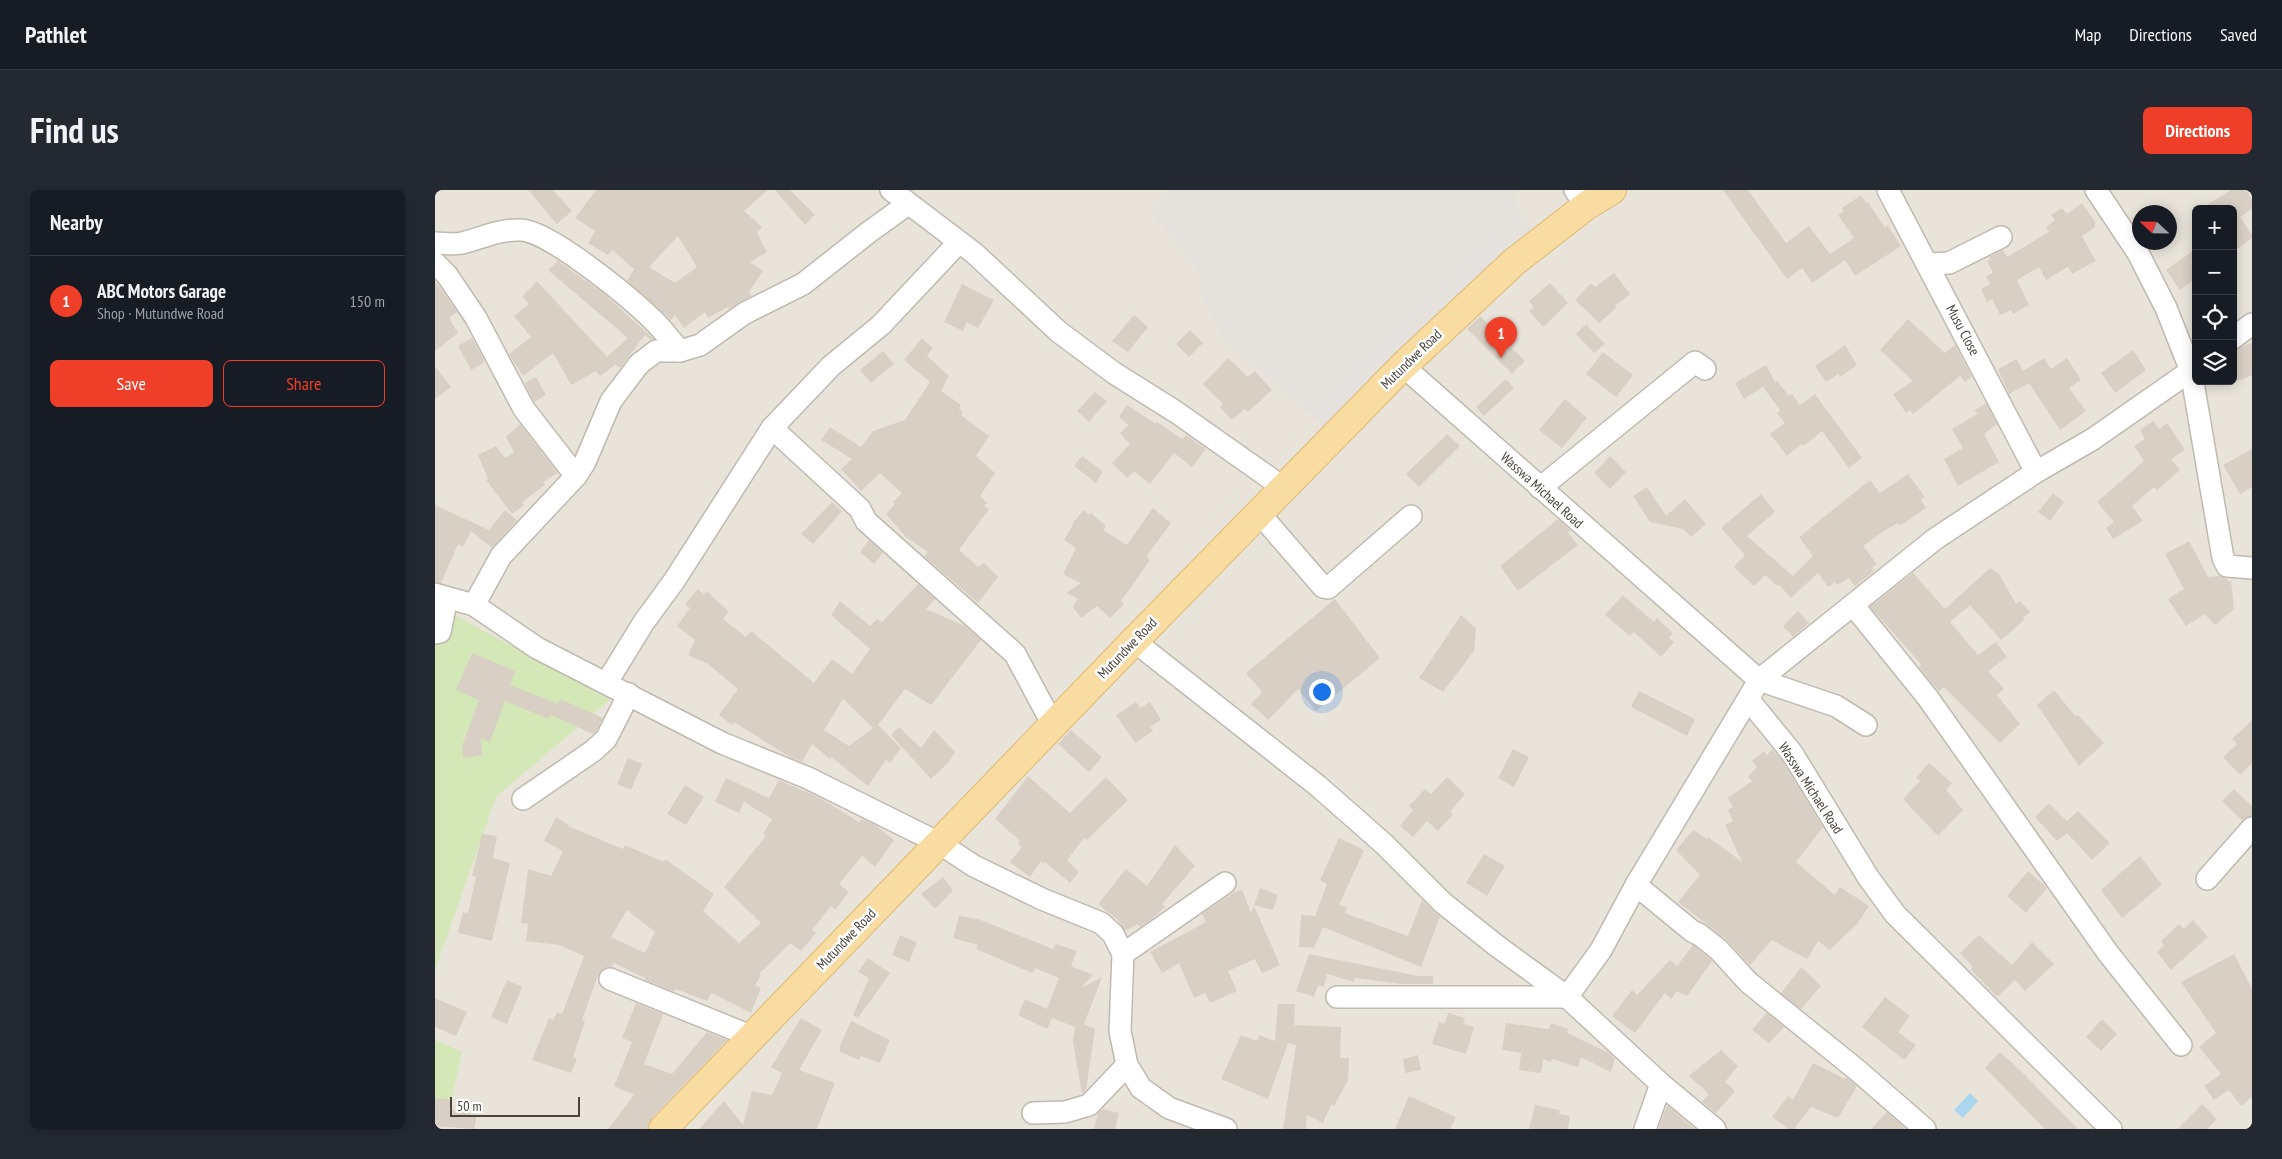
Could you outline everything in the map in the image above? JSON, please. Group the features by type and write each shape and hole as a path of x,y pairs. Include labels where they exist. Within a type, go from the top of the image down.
{"main road":[{"name":"Mutundwe Road","path":"663,1129 1134,641 1403,366 1580,198 1613,190"}],"street":[{"path":"891,190 974,253 1059,332 1114,373 1191,423 1284,488"},
{"name":"Musu Close","path":"1888,190 2036,472"},
{"path":"2096,190 2138,253 2166,308 2192,367"},
{"path":"474,605 501,556 576,476 585,462 611,401 639,364 656,351 680,351 700,344 745,313 803,284 908,204"},
{"path":"435,243 459,244 507,230 524,230 543,238 566,251 630,300 656,323 680,351"},
{"path":"1928,264 1949,263 2001,237"},
{"path":"607,682 643,622 674,581 772,428 831,366 881,324 959,242"},
{"path":"435,263 447,275 476,318 524,409 576,476"},
{"path":"2237,335 2252,324"},
{"path":"1540,488 1695,362 1705,369"},
{"name":"Wasswa Michael Road","path":"1403,366 1759,680"},
{"path":"1567,997 1601,950 1637,885 1759,680 1935,539 2036,472 2093,439 2192,370"},
{"path":"2196,385 2221,550 2227,566 2252,568"},
{"path":"772,428 860,509 866,521 1015,654 1053,725"},
{"path":"1259,513 1323,587 1328,588 1411,516"},
{"path":"435,633 440,632 441,596 474,605 537,648 607,682 722,743 808,778 939,843 974,866 1042,899 1101,923 1113,934 1123,954 1120,1031 1127,1065 1141,1088 1169,1108 1226,1129"},
{"path":"1853,605 1928,698 2108,952 2181,1045"},
{"path":"1134,641 1318,786 1384,844 1443,903 1497,946 1567,997 1661,1084 1715,1129"},
{"path":"1759,680 1836,706 1867,725"},
{"path":"523,799 593,751 606,739 629,694"},
{"name":"Wasswa Michael Road","path":"1748,700 1791,753 1863,868 1895,914 1925,942 2022,1043 2111,1129"},
{"path":"2207,879 2252,828"},
{"path":"1123,954 1225,883"},
{"path":"1637,885 1691,931 1700,935 1719,950 1756,988 1857,1070 1925,1129"},
{"path":"610,979 753,1037"},
{"path":"1337,997 1567,997"},
{"path":"1033,1113 1065,1112 1089,1106 1127,1065"},
{"path":"1645,1129 1661,1084"}],"shaded area":[{"path":"435,190 2252,190 2252,1129 435,1129"},
{"path":"1168,190 1520,190 1513,197 1533,233 1326,428 1228,345 1197,290 1202,275 1148,210"}],"green space":[{"path":"455,615 610,700 496,797 435,970 435,641"},
{"path":"435,1040 462,1052 451,1102 435,1101"}],"water":[{"path":"1970,1093 1978,1101 1963,1118 1954,1110"}],"building":[{"path":"528,190 553,190 572,211 557,224"},
{"path":"596,190 768,190 744,211 762,227 757,233 767,252 750,262 763,271 749,292 751,296 729,309 728,307 708,318 705,312 684,328 675,315 671,320 627,281 634,269 612,250 608,255 588,243 595,231 575,218","holes":["678,236 697,267 675,283 649,267"]},
{"path":"775,190 790,190 815,215 805,225"},
{"path":"1723,190 1748,190 1786,243 1809,226 1830,254 1854,238 1838,215 1844,211 1842,208 1861,195 1866,203 1868,202 1885,228 1888,226 1901,246 1855,276 1845,260 1812,283 1802,268 1787,279"},
{"path":"2231,190 2246,190 2252,199 2252,209 2240,217 2252,238 2237,249 2237,205 2207,205"},
{"path":"2082,203 2095,221 2095,227 2082,236 2096,261 2072,274 2068,267 2046,280 2039,267 2017,280 2029,305 2013,314 2011,310 2000,315 1992,299 1987,302 1981,289 1990,284 1986,276 1993,273 1987,261 1991,259 1989,257 2003,250 2007,257 2049,232 2046,227 2055,220 2051,215 2062,208 2067,214"},
{"path":"2192,252 2192,281 2180,290 2166,270"},
{"path":"558,261 603,293 654,339 651,340 645,335 620,368 612,362 615,365 600,376 596,371 571,385 553,353 523,376 509,354 531,337 514,316 529,304 522,296 537,281 607,357 628,338 548,270"},
{"path":"1614,273 1630,294 1599,323 1575,300 1591,283 1595,287"},
{"path":"435,281 457,312 449,318 458,333 435,351"},
{"path":"1550,283 1568,303 1543,327 1529,311 1534,307 1529,301"},
{"path":"962,284 994,300 978,328 967,322 963,331 944,322"},
{"path":"1134,315 1148,327 1128,352 1112,341"},
{"path":"1480,316 1525,361 1512,374 1467,329"},
{"path":"1908,319 1945,353 1955,345 1972,377 1965,382 1960,376 1913,414 1910,410 1906,413 1893,394 1913,381 1880,350"},
{"path":"1586,324 1605,344 1594,353 1576,334"},
{"path":"1190,330 1203,343 1189,357 1176,344"},
{"path":"472,338 485,362 471,370 458,346"},
{"path":"922,338 933,348 927,356 949,376 941,391 961,405 959,409 963,411 961,415 989,436 976,456 995,473 980,496 987,503 984,506 989,509 959,550 978,567 984,563 998,577 978,603 924,556 928,552 906,537 886,514 895,504 893,502 902,493 880,473 861,491 841,469 852,459 821,440 830,427 861,447 873,431 905,420 930,382 904,360"},
{"path":"2252,343 2252,375 2237,381 2237,349"},
{"path":"1845,345 1857,365 1840,377 1838,374 1826,382 1815,366"},
{"path":"2133,350 2146,370 2115,393 2101,373"},
{"path":"883,351 894,364 871,383 860,370"},
{"path":"1603,352 1633,375 1616,397 1586,374"},
{"path":"1228,358 1248,377 1255,371 1272,390 1248,412 1245,409 1232,420 1220,407 1223,404 1203,384"},
{"path":"2044,358 2051,369 2067,358 2081,380 2069,388 2086,411 2060,430 2029,383 2009,394 1998,369 2017,359 2023,371"},
{"path":"1766,365 1775,382 1777,381 1789,396 1792,394 1800,405 1815,394 1862,458 1849,468 1822,431 1804,446 1802,444 1787,456 1770,434 1785,423 1777,413 1780,410 1763,387 1744,399 1735,383"},
{"path":"435,366 451,387 435,399"},
{"path":"536,377 546,395 534,402 525,383"},
{"path":"1506,379 1514,388 1484,416 1476,407"},
{"path":"1095,392 1107,401 1089,422 1077,411"},
{"path":"1565,399 1587,418 1562,448 1539,430"},
{"path":"1986,403 1997,424 1984,434 1999,462 1958,486 1944,459 1963,448 1952,429 1977,414 1975,410"},
{"path":"1127,405 1182,439 1186,435 1206,449 1192,467 1174,453 1150,484 1134,471 1127,478 1112,463 1130,444 1120,433 1129,425 1119,417"},
{"path":"2153,421 2159,429 2167,423 2185,450 2171,459 2180,470 2157,490 2154,487 2132,506 2143,521 2113,539 2106,528 2114,522 2097,502 2144,461 2134,446 2145,439 2140,430"},
{"path":"520,424 558,473 543,482 545,485 522,502 524,505 512,514 486,480 488,479 478,455 496,446 505,458 514,452 506,437"},
{"path":"1447,434 1460,446 1419,487 1406,474"},
{"path":"2252,449 2252,487 2240,494 2223,465"},
{"path":"1082,456 1103,471 1096,483 1074,466"},
{"path":"1610,456 1626,472 1610,489 1594,473"},
{"path":"1908,474 1925,497 1921,500 1926,508 1900,526 1898,523 1887,529 1863,546 1877,564 1872,568 1874,571 1855,587 1849,578 1837,585 1835,582 1828,587 1818,573 1791,598 1779,585 1777,586 1765,575 1754,586 1734,567 1745,555 1721,528 1761,494 1775,512 1747,536 1793,576 1813,556 1799,537 1870,480 1880,493"},
{"path":"1647,487 1666,516 1685,499 1706,524 1691,537 1683,529 1650,522 1633,496"},
{"path":"2053,493 2064,502 2050,521 2038,512"},
{"path":"832,502 842,511 813,544 801,534"},
{"path":"435,505 489,530 505,510 517,520 492,548 471,531 463,547 458,544 441,583 435,582"},
{"path":"1153,508 1171,523 1146,557 1150,560 1121,601 1124,604 1110,618 1097,606 1081,618 1073,607 1078,599 1066,593 1081,583 1063,574 1076,548 1064,540 1072,524 1084,510 1089,515 1091,513 1106,526 1103,530 1127,545"},
{"path":"1558,519 1570,530 1568,533 1578,545 1518,591 1500,566"},
{"path":"869,540 883,553 874,564 860,552"},
{"path":"2189,541 2208,577 2219,576 2231,581 2234,609 2215,625 2205,614 2186,626 2168,599 2184,589 2165,554"},
{"path":"1990,568 1999,574 2016,604 2020,601 2030,612 2023,618 2024,620 2001,640 1970,605 1950,622 1978,655 1996,642 2007,657 1988,671 2004,689 1997,695 2020,724 2000,743 1944,687 1939,691 1919,667 1921,664 1870,607 1913,573 1945,609"},
{"path":"918,584 935,599 926,609 965,626 981,640 931,705 905,689 878,725 901,748 890,763 886,760 868,786 812,744 802,762 790,757 734,722 732,725 719,715 738,689 708,664 688,655 695,640 677,626 690,608 685,604 698,589 704,594 707,591 729,612 723,619 746,637 751,631 814,683 832,659 852,674 870,649 831,615 840,601 870,626 877,619 882,622","holes":["843,699 873,728 849,746 824,730"]},
{"path":"1623,595 1654,622 1657,618 1673,633 1669,638 1674,642 1661,657 1634,632 1630,636 1605,615"},
{"path":"1335,599 1380,658 1316,711 1298,689 1268,720 1251,704 1262,692 1246,673"},
{"path":"1798,611 1809,623 1793,637 1783,626"},
{"path":"1461,615 1476,628 1474,651 1443,692 1419,678"},
{"path":"472,653 515,671 510,685 558,704 560,699 603,718 596,731 593,734 551,715 549,719 505,701 490,742 480,738 483,755 463,758 462,746 479,700 456,690"},
{"path":"2054,690 2076,717 2078,715 2104,743 2079,766 2037,705"},
{"path":"1639,691 1695,719 1687,736 1631,707"},
{"path":"1136,702 1140,708 1150,702 1161,720 1150,727 1153,731 1135,743 1116,715"},
{"path":"2252,720 2252,763 2240,775 2223,757 2237,744 2232,739"},
{"path":"899,727 921,748 934,730 955,752 949,762 931,779 891,735"},
{"path":"1071,730 1102,757 1089,772 1058,744"},
{"path":"1513,749 1529,757 1514,787 1498,778"},
{"path":"1772,749 1782,760 1823,827 1796,862 1835,895 1840,887 1869,906 1858,923 1830,950 1818,941 1807,959 1772,940 1750,965 1727,940 1678,902 1700,875 1676,850 1693,830 1707,839 1708,837 1742,862 1725,825 1733,821 1728,810 1733,807 1728,798 1752,781 1748,777 1757,767 1752,761 1764,751 1767,755"},
{"path":"628,758 642,764 631,790 617,784"},
{"path":"1929,763 1952,783 1946,790 1963,810 1938,836 1903,799 1920,781 1916,778"},
{"path":"1028,776 1070,813 1106,777 1128,800 1087,840 1084,838 1067,860 1079,872 1070,883 1045,862 1044,864 1041,861 1030,877 1010,862 1022,847 1018,844 1020,841 995,819"},
{"path":"1447,777 1465,794 1450,812 1453,814 1438,831 1427,821 1413,837 1400,826 1413,810 1409,806 1425,789 1431,794"},
{"path":"726,778 769,798 779,780 820,798 859,822 862,819 875,825 894,840 875,867 862,856 839,884 849,892 835,910 831,906 812,930 816,933 801,951 790,943 759,974 761,976 755,985 761,988 751,1013 711,993 707,1001 676,989 672,991 645,980 645,978 614,963 612,967 603,969 598,975 582,1020 585,1021 573,1057 577,1058 571,1073 532,1060 549,1018 553,1020 557,1012 562,1014 584,956 559,945 526,941 528,924 521,923 528,869 551,876 563,851 544,841 556,817 568,826 623,849 625,845 664,862 665,859 714,894 703,911 739,943 761,923 724,887 766,836 763,834 772,819 744,802 739,813 715,802","holes":["627,910 655,932 645,953 611,937"]},
{"path":"685,785 704,797 686,825 667,814"},
{"path":"2234,789 2252,806 2252,815 2242,820 2222,801"},
{"path":"2049,803 2067,821 2078,811 2110,843 2092,860 2067,833 2057,841 2035,817"},
{"path":"482,834 497,836 493,858 510,863 492,941 458,933 463,912 468,913 476,877 472,876"},
{"path":"1339,838 1364,850 1339,905 1347,907 1345,913 1408,936 1422,900 1440,917 1421,967 1323,927 1314,948 1299,947 1301,915 1315,916 1327,884 1320,880"},
{"path":"1175,845 1195,866 1162,904 1165,907 1140,927 1138,924 1125,931 1118,920 1098,904 1126,869 1147,886"},
{"path":"1484,854 1505,866 1487,896 1466,883"},
{"path":"2140,856 2162,885 2122,918 2101,890"},
{"path":"2028,871 2047,888 2026,913 2007,896"},
{"path":"943,877 953,890 935,909 921,894"},
{"path":"1260,888 1278,895 1273,910 1254,905"},
{"path":"1242,889 1251,913 1254,906 1280,965 1262,973 1255,959 1228,971 1237,991 1210,1003 1205,993 1194,998 1179,963 1162,973 1150,952 1206,922 1202,914"},
{"path":"959,916 978,919 1053,949 1056,944 1077,951 1071,966 1093,975 1081,988 1102,977 1084,1024 1095,1029 1086,1090 1082,1094 1073,1042 1075,1027 1052,1018 1047,1029 1018,1015 1025,999 1047,1009 1059,978 1035,968 1032,973 976,949 978,945 953,938"},
{"path":"2193,920 2208,937 2171,970 2157,952 2164,945 2161,941 2179,924 2184,929"},
{"path":"900,935 917,942 909,962 892,955"},
{"path":"1979,935 2012,965 2032,942 2054,964 2025,991 2015,980 1997,997 1971,970 1973,967 1960,953"},
{"path":"1693,945 1712,961 1687,996 1677,991 1671,999 1665,993 1635,1033 1612,1016 1632,990 1637,995 1670,960 1677,966"},
{"path":"1309,954 1419,976 1433,976 1433,984 1401,984 1355,978 1354,982 1327,974 1324,987 1318,985 1314,997 1296,991"},
{"path":"2234,954 2252,989 2252,1097 2241,1106 2229,1090 2214,1100 2204,1086 2221,1074 2199,1047 2216,1033 2181,982"},
{"path":"868,958 890,973 858,1018 853,1015 869,978 858,972"},
{"path":"1801,967 1821,986 1801,1009 1781,993"},
{"path":"507,980 522,987 507,1024 491,1017"},
{"path":"1885,997 1910,1016 1898,1032 1916,1045 1904,1060 1862,1027"},
{"path":"435,998 467,1012 456,1036 435,1027"},
{"path":"636,1003 663,1014 644,1064 672,1074 707,1032 727,1040 652,1118 648,1129 608,1129 634,1095 614,1086 632,1042 622,1038"},
{"path":"1278,1004 1295,1004 1294,1025 1341,1027 1340,1058 1349,1058 1348,1080 1334,1106 1331,1105 1323,1123 1307,1115 1306,1129 1283,1129 1296,1045 1288,1043 1268,1099 1221,1079 1241,1035 1257,1041 1259,1035 1275,1041"},
{"path":"1448,1013 1465,1018 1463,1024 1474,1027 1466,1054 1432,1044 1439,1022 1445,1023"},
{"path":"1767,1013 1784,1027 1769,1043 1752,1030"},
{"path":"801,1018 822,1030 799,1070 835,1083 817,1129 699,1129 724,1101 743,1125 752,1091 772,1095 782,1073 771,1067"},
{"path":"2102,1019 2117,1034 2101,1051 2086,1037"},
{"path":"851,1021 890,1040 880,1063 861,1056 859,1060 840,1052 840,1046"},
{"path":"1506,1023 1549,1029 1551,1023 1568,1029 1567,1033 1609,1053 1615,1059 1611,1072 1581,1057 1578,1067 1552,1059 1551,1062 1543,1059 1541,1073 1519,1070 1521,1053 1502,1050"},
{"path":"1721,1050 1738,1066 1725,1082 1735,1091 1716,1113 1702,1102 1709,1094 1689,1076"},
{"path":"2000,1052 2078,1129 2045,1129 1985,1068"},
{"path":"1418,1055 1421,1070 1405,1073 1403,1059"},
{"path":"1813,1063 1845,1079 1846,1077 1857,1086 1838,1118 1811,1107 1794,1129 1788,1129 1772,1117 1788,1096 1793,1100"},
{"path":"1409,1096 1456,1117 1450,1129 1395,1129"},
{"path":"435,1098 451,1100 449,1110 477,1115 474,1129 435,1126"},
{"path":"2202,1104 2217,1119 2207,1129 2177,1129"},
{"path":"1535,1105 1560,1110 1559,1114 1570,1116 1568,1129 1529,1129"},
{"path":"1668,1106 1695,1129 1658,1129"},
{"path":"1103,1109 1119,1113 1115,1129 1094,1129 1098,1113"},
{"path":"1887,1112 1906,1129 1871,1129"}],"place":[{"name":"ABC Motors Garage","path":"1501,358"}]}
